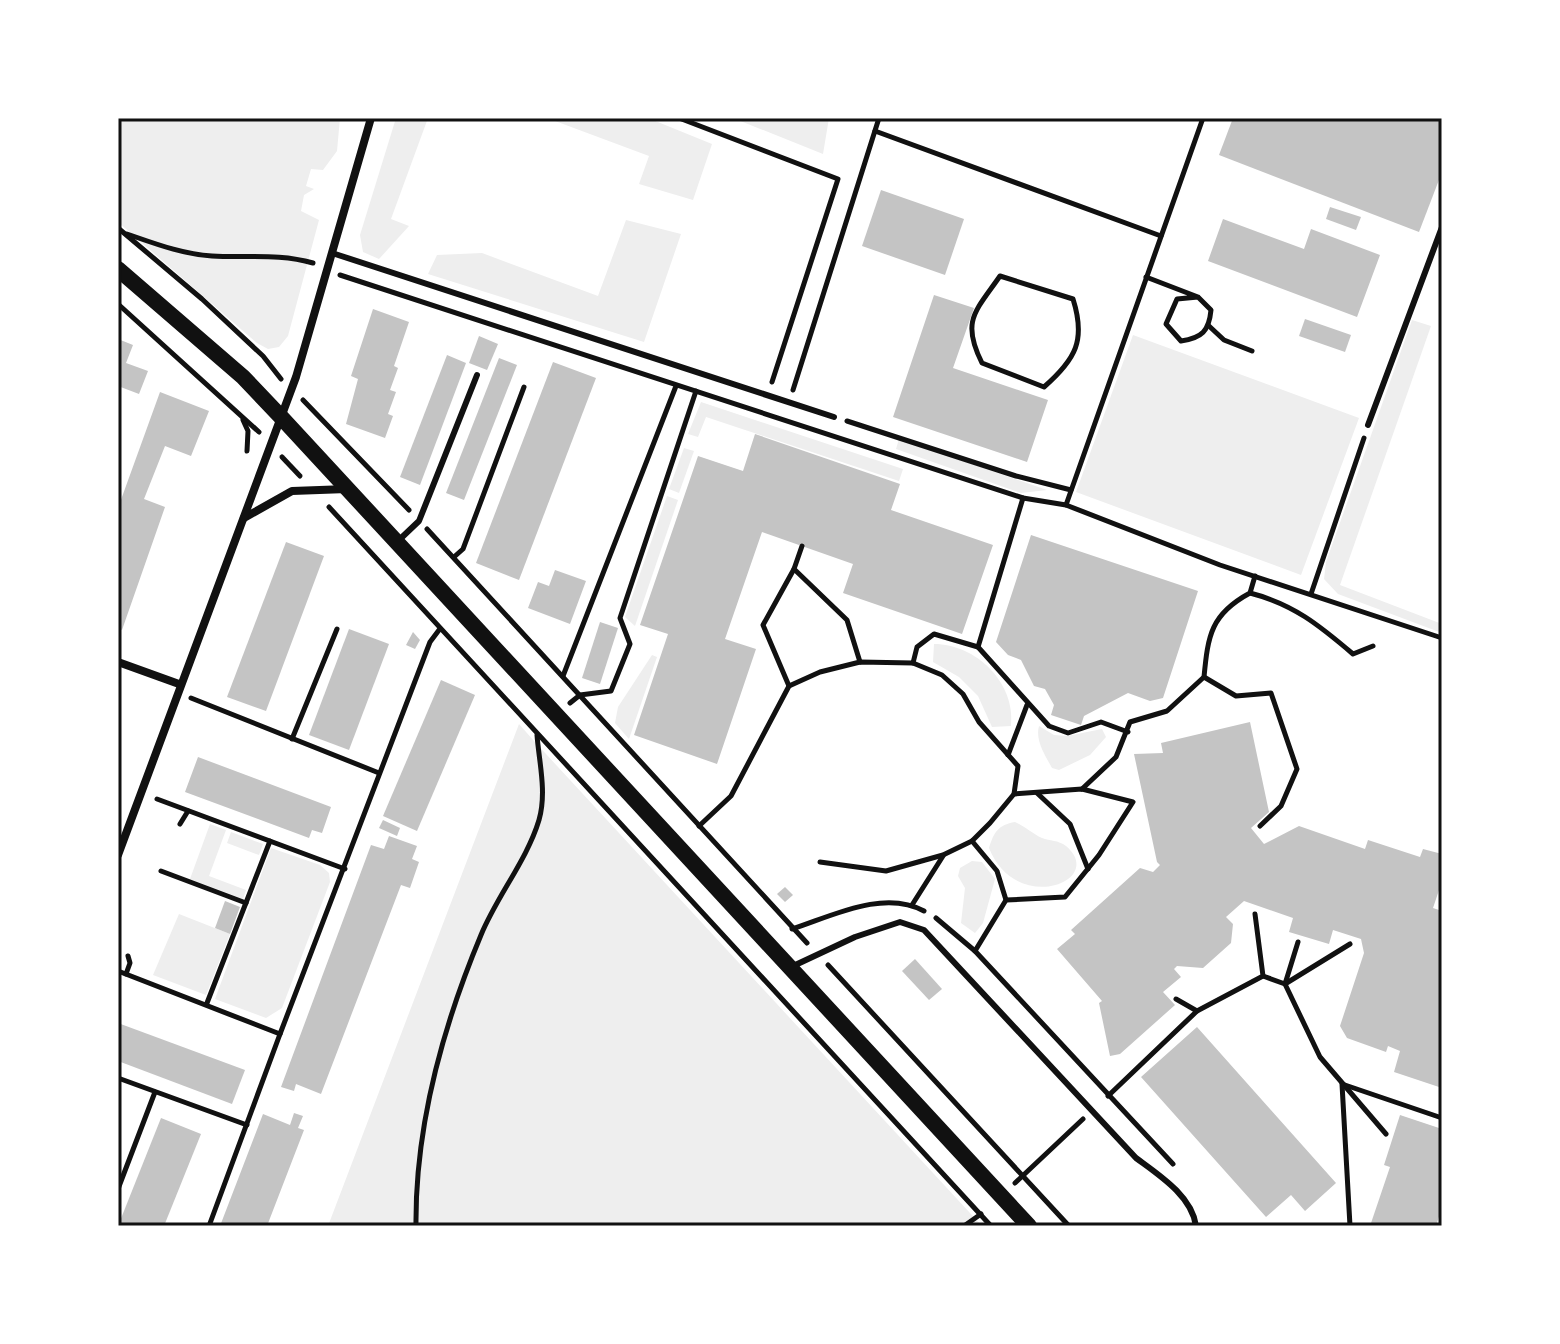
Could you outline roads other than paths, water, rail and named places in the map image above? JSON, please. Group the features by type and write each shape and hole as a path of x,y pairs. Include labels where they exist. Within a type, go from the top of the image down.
{"main road":[{"path":"118,269 243,377 1029,1226"}],"street":[{"path":"118,855 179,684 281,417 328,271 371,118"},
{"path":"243,519 292,491 348,488"},
{"path":"118,662 179,684"}],"lane":[{"path":"1368,425 1442,227"},
{"path":"332,253 834,417"},
{"path":"398,541 419,521 477,375"},
{"path":"790,968 817,953 900,922 924,930 1136,1158 1166,1180 1195,1213 1196,1226"}]}
